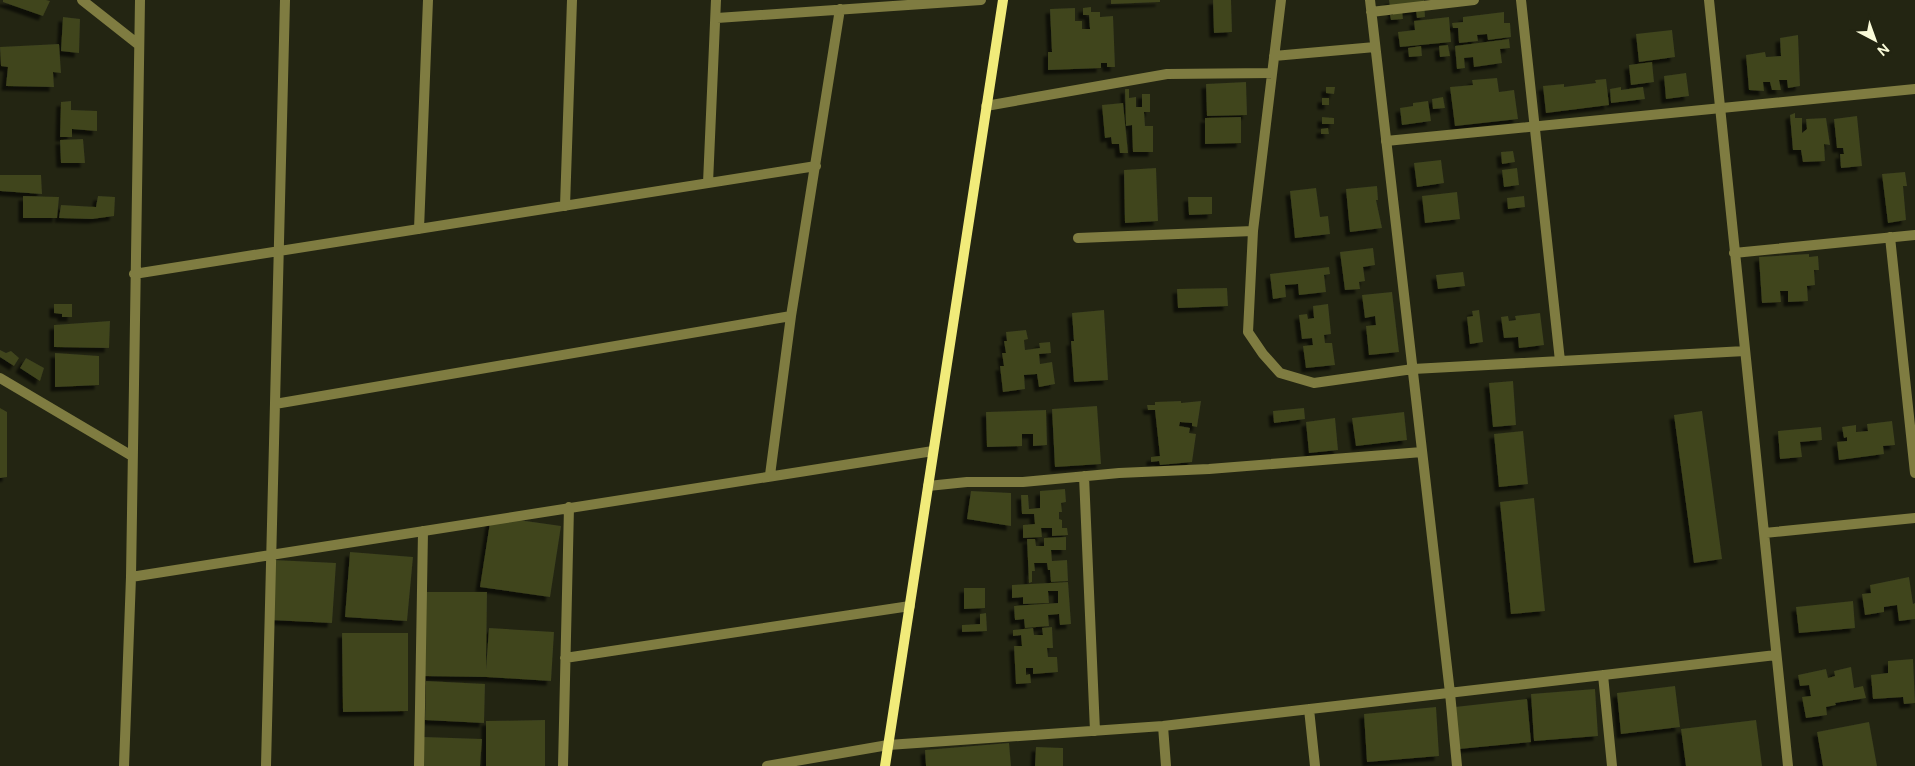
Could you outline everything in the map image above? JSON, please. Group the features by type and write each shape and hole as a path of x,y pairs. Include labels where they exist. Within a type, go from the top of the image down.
{"street":[{"path":"82,0 139,45"},
{"path":"124,766 131,577 134,274 140,0"},
{"path":"266,766 285,0"},
{"path":"419,228 428,0"},
{"path":"565,206 572,0"},
{"path":"708,183 717,18 716,0"},
{"path":"717,18 981,0"},
{"path":"885,766 1003,0"},
{"path":"1281,0 1253,231 1248,332 1263,354 1280,373 1314,383 1413,369 1745,352"},
{"path":"1370,0 1457,766"},
{"path":"1371,12 1474,0"},
{"path":"1521,0 1560,361"},
{"path":"1709,0 1788,766"},
{"path":"770,475 791,316 840,9"},
{"path":"1274,56 1375,47"},
{"path":"986,106 1168,74 1272,73"},
{"path":"1386,140 1915,88"},
{"path":"134,274 816,166"},
{"path":"1078,238 1253,231"},
{"path":"1734,253 1915,235"},
{"path":"1890,237 1913,430 1915,473"},
{"path":"275,404 791,316"},
{"path":"0,378 132,456"},
{"path":"131,577 770,475 934,451"},
{"path":"928,486 968,482 1024,482 1422,452"},
{"path":"1084,476 1095,731"},
{"path":"563,766 569,507"},
{"path":"1764,533 1915,518"},
{"path":"419,766 422,530"},
{"path":"565,658 910,606"},
{"path":"767,766 888,745 1162,726 1776,655"},
{"path":"1603,675 1612,766"},
{"path":"1310,709 1315,766"},
{"path":"1162,726 1166,766"}],"building":[{"path":"3,0 50,1 43,16 3,2"},
{"path":"1111,0 1160,0 1160,2 1111,4"},
{"path":"1213,0 1231,0 1232,32 1214,33"},
{"path":"1389,0 1424,0 1425,17 1417,18 1416,10 1402,11 1403,19 1391,20 1390,15 1393,15"},
{"path":"1091,7 1091,12 1100,12 1100,17 1113,16 1115,67 1107,67 1107,63 1101,63 1101,68 1048,70 1048,52 1052,52 1050,9 1075,8 1075,21 1082,21 1082,29 1090,29 1089,15 1083,15 1083,8"},
{"path":"1504,12 1504,23 1510,23 1511,37 1488,40 1487,34 1477,35 1478,41 1459,43 1458,28 1453,28 1452,23 1463,22 1463,17"},
{"path":"63,17 80,19 79,53 61,51"},
{"path":"1449,17 1451,42 1400,47 1398,32 1415,30 1414,21"},
{"path":"1672,30 1675,57 1639,62 1636,34"},
{"path":"1798,35 1800,86 1788,88 1787,80 1779,80 1781,90 1772,90 1770,82 1763,82 1764,91 1749,90 1746,55 1765,52 1766,57 1781,56 1780,38"},
{"path":"1509,39 1510,48 1500,49 1502,63 1474,67 1473,57 1464,58 1465,68 1457,69 1455,46"},
{"path":"59,44 61,73 53,72 54,87 6,86 8,67 1,66 0,47"},
{"path":"1448,45 1450,56 1440,57 1439,46"},
{"path":"1421,46 1422,56 1409,57 1408,48"},
{"path":"1652,62 1654,82 1631,85 1629,65"},
{"path":"1686,73 1689,96 1666,99 1664,76"},
{"path":"1497,78 1499,92 1514,90 1518,119 1455,126 1450,87 1473,85 1472,80"},
{"path":"1606,79 1609,105 1546,113 1543,86 1564,84 1564,87 1596,83 1595,80"},
{"path":"1246,82 1247,115 1207,116 1206,84"},
{"path":"1326,87 1335,87 1334,94 1326,93"},
{"path":"1621,87 1621,90 1643,87 1645,99 1611,103 1610,89"},
{"path":"1125,89 1129,89 1129,98 1136,97 1136,107 1142,107 1142,94 1150,94 1150,112 1144,112 1145,126 1153,126 1153,152 1133,152 1132,125 1126,126"},
{"path":"1443,97 1445,108 1433,109 1432,99"},
{"path":"1322,98 1329,98 1329,105 1322,105"},
{"path":"71,101 71,110 97,111 97,131 72,129 72,137 60,137 61,102"},
{"path":"1428,101 1431,121 1402,125 1400,108 1413,106 1413,103"},
{"path":"1123,103 1128,153 1120,153 1119,144 1112,144 1111,137 1105,138 1102,105"},
{"path":"1795,113 1795,118 1802,118 1802,133 1807,129 1806,119 1826,118 1830,145 1824,144 1825,161 1803,162 1801,150 1793,150 1790,115"},
{"path":"1857,116 1862,166 1841,168 1840,154 1844,154 1843,148 1837,148 1834,119"},
{"path":"1241,117 1241,143 1205,144 1205,118"},
{"path":"1322,117 1334,118 1334,124 1322,124"},
{"path":"1328,128 1329,134 1321,134 1321,129"},
{"path":"83,139 85,163 61,163 60,140"},
{"path":"1513,151 1515,162 1502,164 1501,152"},
{"path":"1441,160 1444,183 1417,187 1414,163"},
{"path":"1156,168 1158,221 1125,223 1124,170"},
{"path":"1517,168 1519,185 1504,187 1502,170"},
{"path":"1905,172 1907,186 1903,186 1906,220 1888,223 1882,174"},
{"path":"0,175 41,175 42,194 0,191"},
{"path":"1377,186 1378,200 1376,200 1382,228 1350,232 1346,189"},
{"path":"1316,188 1320,217 1328,216 1330,234 1295,238 1290,191"},
{"path":"1457,192 1460,219 1425,223 1422,196"},
{"path":"23,196 59,197 57,218 23,218"},
{"path":"98,196 115,197 114,216 92,219 59,218 61,205 96,207"},
{"path":"1524,196 1525,207 1508,209 1507,198"},
{"path":"1188,197 1212,197 1212,214 1189,215"},
{"path":"1373,248 1375,265 1363,267 1365,281 1359,282 1360,289 1345,290 1340,252"},
{"path":"1809,254 1809,257 1818,256 1819,270 1814,270 1815,285 1807,286 1808,301 1788,302 1788,291 1780,291 1781,302 1762,303 1759,257"},
{"path":"1329,267 1330,274 1324,275 1326,292 1299,295 1298,284 1285,285 1286,297 1273,299 1270,274"},
{"path":"1463,272 1465,286 1438,289 1436,275"},
{"path":"1227,288 1228,306 1178,308 1177,289"},
{"path":"1392,292 1399,352 1369,355 1366,326 1376,325 1375,316 1365,318 1362,295"},
{"path":"54,304 72,304 72,317 62,317 62,314 54,313"},
{"path":"1328,304 1331,334 1324,335 1325,343 1332,343 1335,365 1306,368 1303,346 1313,345 1312,338 1302,339 1299,315 1307,314 1308,319 1314,318 1313,306"},
{"path":"1104,310 1108,380 1074,382 1071,341 1074,341 1072,313"},
{"path":"1479,310 1483,342 1470,344 1467,317 1473,316 1472,311"},
{"path":"1540,313 1544,345 1519,348 1518,337 1504,338 1501,317 1508,316 1509,321 1516,320 1515,316"},
{"path":"110,321 109,348 54,347 54,325"},
{"path":"1026,330 1028,339 1024,340 1025,350 1040,348 1039,343 1050,342 1051,353 1039,354 1040,364 1052,362 1055,384 1039,387 1037,374 1024,375 1025,389 1003,392 1000,366 1004,366 1002,353 1006,353 1004,341 1007,341 1006,332"},
{"path":"0,350 6,353 11,351 19,358 14,366 0,357"},
{"path":"55,353 99,356 99,385 55,387"},
{"path":"26,358 44,368 40,381 20,368"},
{"path":"1513,381 1516,425 1493,427 1489,383"},
{"path":"1181,401 1181,403 1201,401 1197,427 1192,426 1192,423 1180,422 1179,426 1190,428 1189,433 1196,434 1192,462 1160,465 1159,461 1151,462 1151,457 1160,456 1155,410 1148,410 1147,405 1155,405 1155,402"},
{"path":"1097,406 1101,464 1055,467 1052,409"},
{"path":"0,408 7,412 7,477 0,478"},
{"path":"1304,408 1305,419 1274,423 1273,411"},
{"path":"1046,410 1047,445 1033,446 1033,434 1022,434 1022,446 987,447 986,412"},
{"path":"1702,411 1722,559 1694,563 1674,415"},
{"path":"1404,412 1407,440 1356,446 1352,418"},
{"path":"1335,418 1338,450 1309,453 1306,422"},
{"path":"1892,421 1895,445 1883,446 1884,454 1839,460 1837,442 1847,441 1847,437 1844,438 1842,427 1856,425 1856,432 1868,431 1867,424"},
{"path":"1821,427 1822,440 1800,442 1802,457 1780,459 1778,431"},
{"path":"1523,431 1528,484 1499,487 1494,434"},
{"path":"1065,489 1066,502 1061,503 1062,512 1059,512 1059,519 1062,520 1062,528 1067,528 1068,535 1052,536 1052,528 1041,528 1042,537 1023,538 1023,525 1035,524 1034,514 1022,514 1021,495 1028,495 1029,509 1040,508 1040,491"},
{"path":"971,491 1011,493 1011,526 967,519"},
{"path":"1534,498 1545,611 1511,614 1500,502"},
{"path":"491,516 561,526 550,597 480,587"},
{"path":"1066,537 1066,550 1051,550 1052,561 1067,560 1068,581 1051,582 1047,563 1034,563 1035,571 1032,571 1032,582 1029,583 1027,539 1035,539 1036,546 1044,546 1044,538"},
{"path":"350,552 413,557 407,621 345,617"},
{"path":"274,560 336,563 332,623 271,620"},
{"path":"1909,577 1913,604 1915,603 1915,619 1899,621 1897,605 1884,607 1884,612 1865,615 1862,594 1871,593 1870,585"},
{"path":"1068,582 1071,624 1060,625 1059,614 1048,615 1049,626 1025,628 1024,619 1015,620 1014,606 1058,603 1058,591 1048,591 1049,603 1023,604 1023,597 1012,598 1012,585"},
{"path":"964,588 985,588 985,608 964,609"},
{"path":"423,592 487,592 486,669 489,628 554,632 551,681 421,676"},
{"path":"1853,601 1855,628 1799,633 1796,607"},
{"path":"986,613 987,631 962,632 962,625 980,624 980,614"},
{"path":"1052,627 1053,648 1047,648 1048,657 1057,657 1058,672 1033,674 1033,668 1026,668 1026,675 1030,674 1031,683 1016,684 1014,646 1022,646 1021,635 1013,636 1013,630 1033,628 1034,635 1043,635 1042,628"},
{"path":"342,633 408,633 408,711 343,712"},
{"path":"1913,659 1915,703 1904,704 1903,697 1873,699 1871,675 1888,673 1888,661"},
{"path":"1851,667 1854,688 1863,686 1866,698 1835,703 1836,705 1826,707 1827,715 1806,718 1802,697 1811,696 1809,685 1800,686 1798,675 1826,669 1828,678 1835,676 1834,671"},
{"path":"426,681 485,684 484,723 425,720"},
{"path":"1675,686 1680,727 1621,734 1617,693"},
{"path":"1595,689 1598,736 1534,741 1531,694"},
{"path":"1527,699 1531,742 1459,749 1455,707"},
{"path":"1436,707 1439,756 1367,762 1364,714"},
{"path":"545,720 545,766 486,766 486,721"},
{"path":"1756,720 1762,766 1686,766 1681,729"},
{"path":"1869,722 1877,766 1823,766 1817,732"},
{"path":"424,737 482,739 480,766 422,766"},
{"path":"1009,743 1011,766 926,766 925,750"},
{"path":"1036,747 1063,748 1063,766 1035,766"}]}
